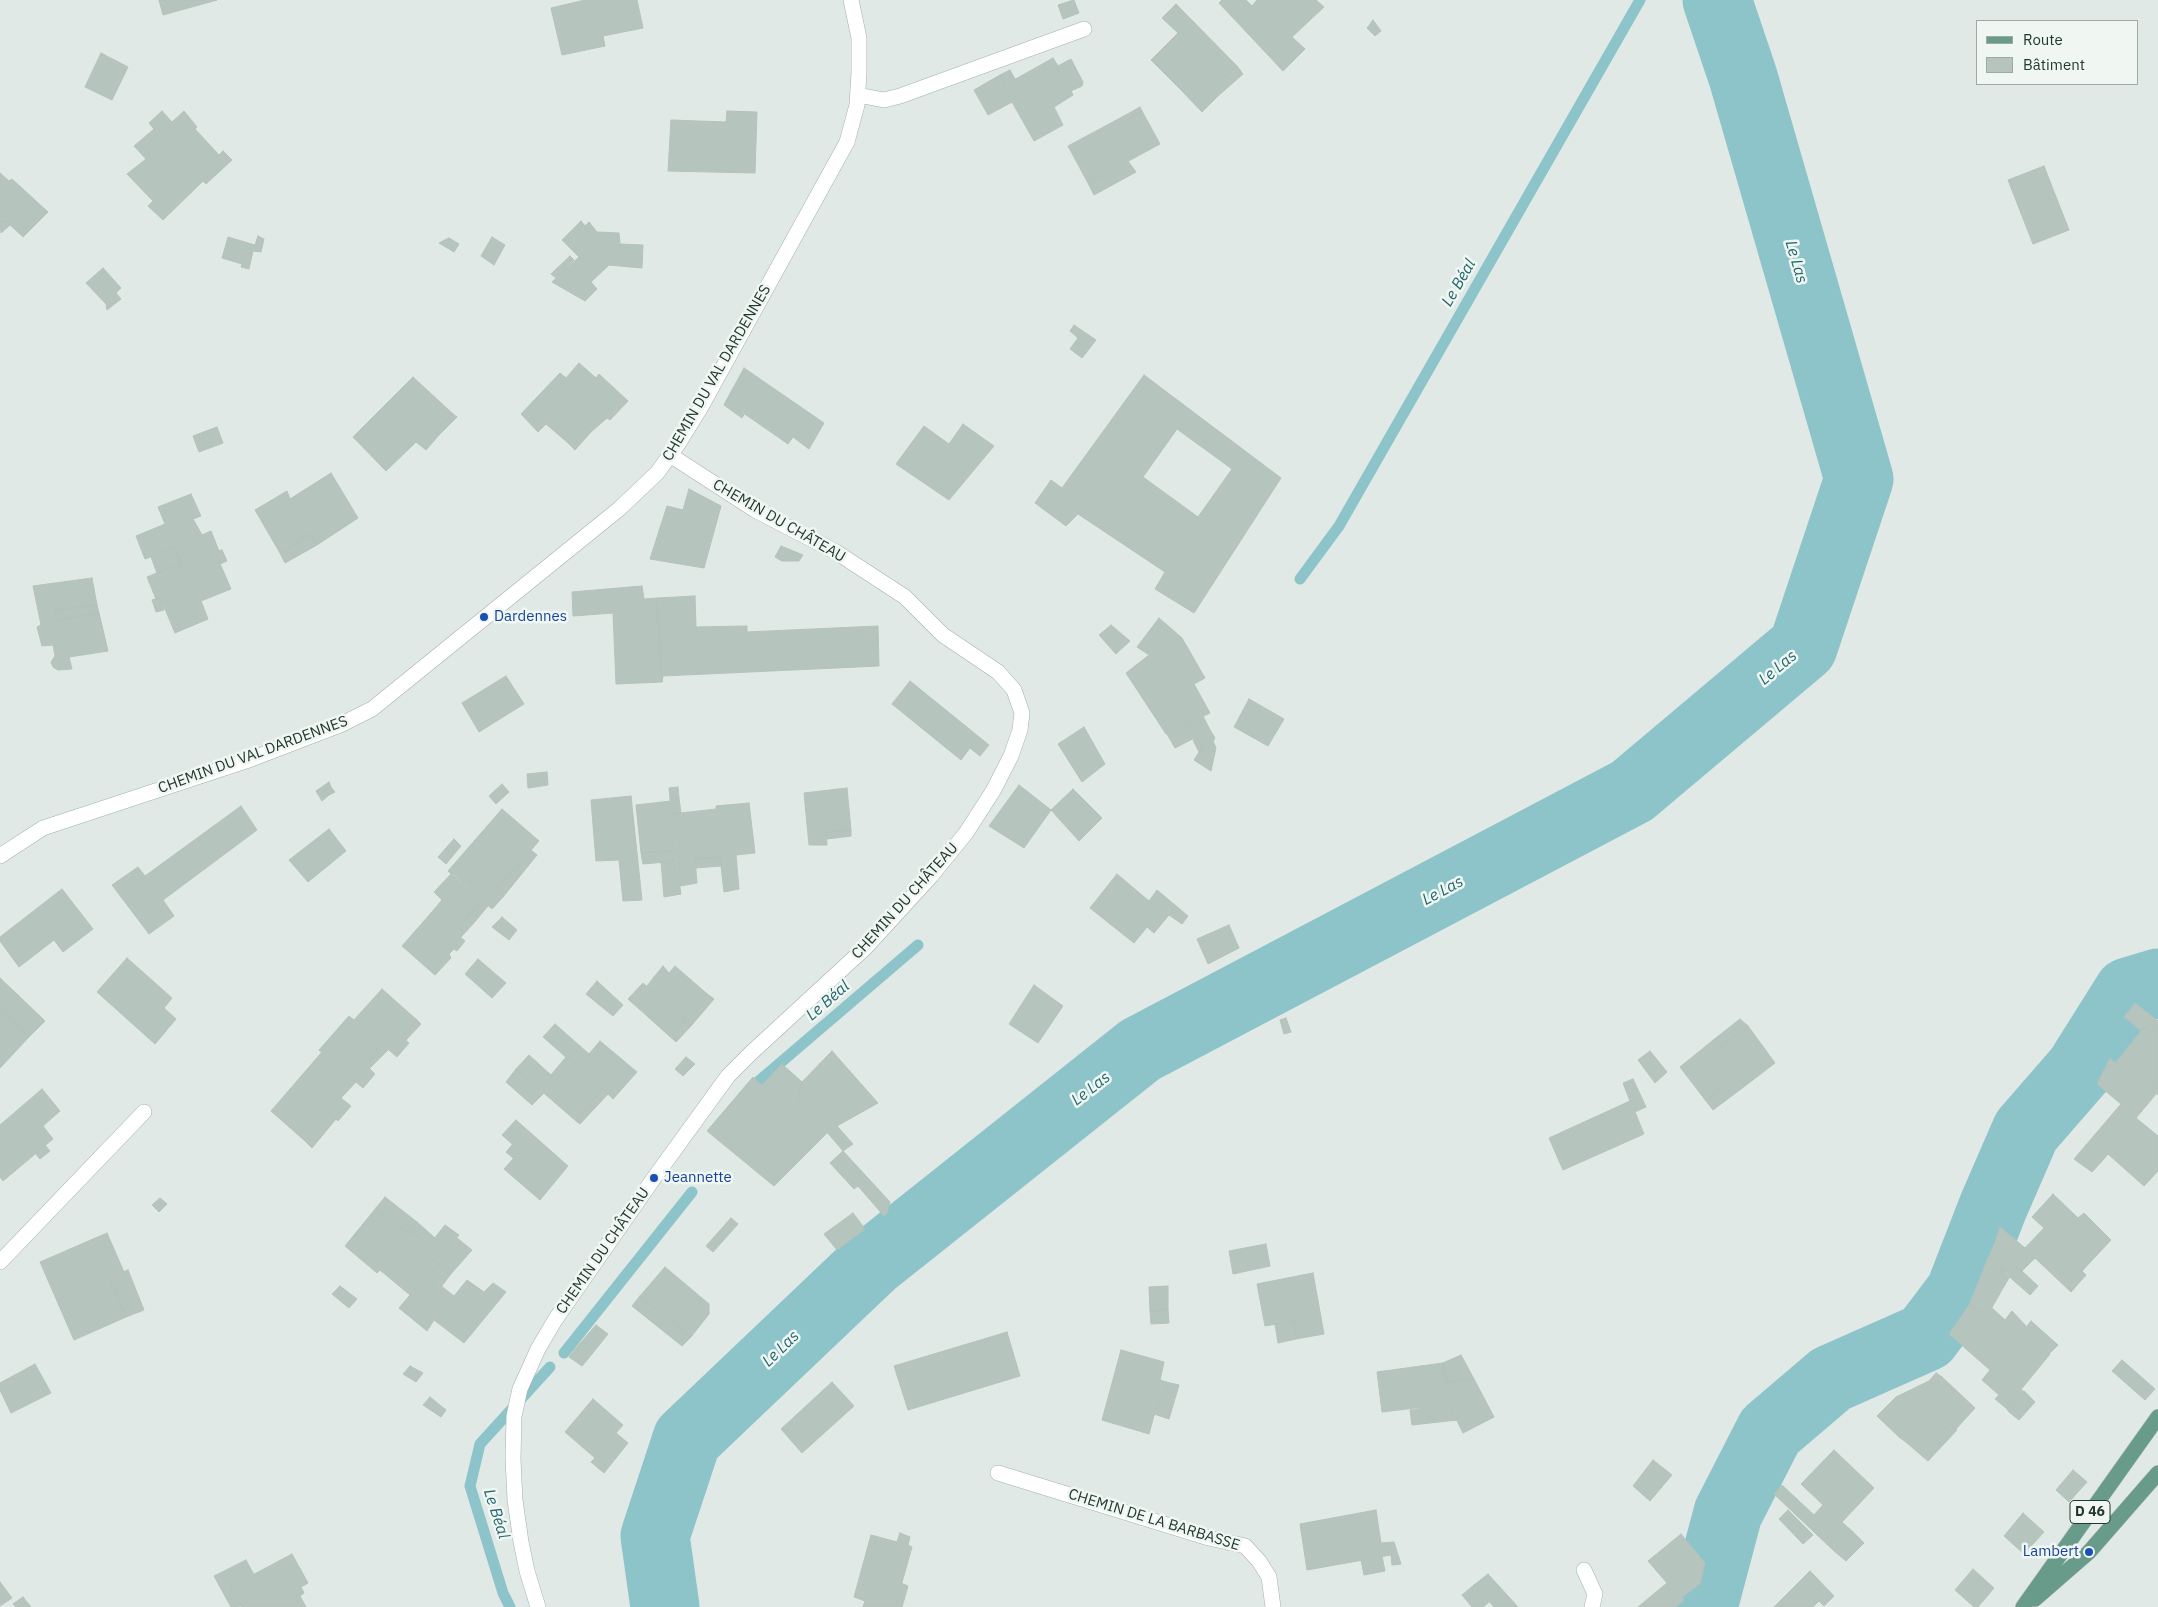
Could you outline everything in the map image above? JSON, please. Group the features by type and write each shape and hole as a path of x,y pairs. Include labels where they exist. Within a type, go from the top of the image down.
{"main road":[{"name":"D 46","path":"2025,1607 2158,1417"},
{"name":"D 46","path":"2025,1607 2089,1552 2158,1473"}],"street":[{"name":"CHEMIN DU VAL DARDENNES","path":"0,856 43,828 246,761 340,725 372,709 619,509 656,473 670,455 705,398 847,142 857,106 858,95 859,38 851,0"},
{"path":"858,95 884,100 900,96 1084,29"},
{"name":"CHEMIN DU CHÂTEAU","path":"538,1607 527,1571 515,1500 513,1459 514,1416 520,1389 538,1349 555,1320 713,1095 751,1053 866,947 931,876 966,833 993,791 1011,756 1020,730 1022,713 1014,690 998,672 943,636 905,598 836,552 755,510 670,455"},
{"path":"0,1262 144,1112"},
{"name":"CHEMIN DE LA BARBASSE","path":"998,1473 1209,1538 1245,1546 1259,1561 1269,1577 1273,1607"},
{"path":"1584,1570 1595,1594 1592,1607"}],"building":[{"path":"159,0 217,0 163,15"},
{"path":"585,0 637,0 643,28 603,36 605,46 562,55 551,8"},
{"path":"1074,0 1079,13 1063,19 1058,5"},
{"path":"1222,0 1246,0 1252,6 1257,0 1316,0 1324,7 1292,37 1305,49 1283,71 1219,3"},
{"path":"1176,4 1237,66 1211,89 1218,96 1202,112 1181,90 1186,85 1180,79 1175,84 1151,60 1178,33 1162,18"},
{"path":"1373,20 1381,31 1375,36 1367,28"},
{"path":"101,53 128,67 112,100 85,87"},
{"path":"1053,58 1058,66 1071,59 1083,82 1082,86 1071,91 1073,95 1054,107 1063,125 1034,141 1012,102 988,115 974,90 1000,75 1005,85"},
{"path":"1237,66 1243,74 1218,96 1211,89"},
{"path":"1010,70 1015,79 1005,85 1000,75"},
{"path":"1180,79 1186,85 1181,90 1175,84"},
{"path":"1140,107 1142,111 1127,120 1124,116"},
{"path":"162,111 172,122 184,111 197,127 195,129 219,155 198,176 203,181 163,220 148,206 153,201 127,174 146,159 134,146 154,129 149,123"},
{"path":"727,111 757,112 755,173 668,171 671,120 726,122"},
{"path":"1142,111 1160,144 1088,183 1068,146 1124,116 1127,120"},
{"path":"223,151 232,160 206,184 198,176"},
{"path":"1128,161 1136,172 1094,195 1088,183"},
{"path":"2044,166 2069,230 2033,244 2008,180"},
{"path":"0,173 9,181 12,179 48,212 23,237 6,221 0,221"},
{"path":"0,221 6,221 10,225 1,233"},
{"path":"581,221 585,226 589,222 597,232 619,233 620,244 643,245 642,268 609,265 591,282 597,289 585,301 552,282 579,257 562,240"},
{"path":"258,236 264,239 261,252 253,251 249,269 241,267 242,264 222,258 228,237 255,245"},
{"path":"492,237 505,245 494,265 481,256"},
{"path":"449,238 459,244 454,252 439,243"},
{"path":"570,256 574,260 556,278 551,274"},
{"path":"103,268 121,288 116,293 121,299 107,310 106,304 86,283"},
{"path":"1074,325 1096,340 1082,358 1070,349 1078,338 1070,331"},
{"path":"579,363 596,378 599,374 628,401 610,420 607,418 591,432 584,427 568,443 546,424 538,432 521,414 560,373 566,378"},
{"path":"744,368 824,423 809,449 793,437 788,444 726,401"},
{"path":"1144,375 1281,478 1194,613 1155,589 1165,572 1078,514 1066,526 1035,503 1051,480 1062,488","holes":["1177,429 1232,469 1198,517 1143,477"]},
{"path":"413,377 453,414 434,431 439,435 426,450 416,442 386,471 353,437"},
{"path":"726,401 745,413 742,418 724,405"},
{"path":"453,414 457,417 439,435 434,431"},
{"path":"963,424 994,446 949,500 896,464 924,426 949,444"},
{"path":"217,427 223,443 199,452 193,436"},
{"path":"584,427 591,432 575,450 568,443"},
{"path":"331,473 358,518 317,545 311,534 280,553 255,510 287,491 290,499"},
{"path":"689,489 721,506 704,568 650,559 667,506 683,510"},
{"path":"191,494 201,516 193,519 202,535 211,531 219,551 215,552 231,589 201,601 208,619 175,633 160,597 156,599 147,577 181,563 175,547 145,559 136,536 165,524 158,507"},
{"path":"311,534 317,545 285,563 280,553"},
{"path":"781,546 803,555 799,561 782,561 775,557"},
{"path":"175,547 181,563 157,573 151,557"},
{"path":"222,550 227,561 220,564 215,552"},
{"path":"92,578 97,605 55,610 57,620 99,613 108,651 69,657 72,669 58,670 53,667 51,662 55,656 53,645 42,646 37,627 41,625 33,586"},
{"path":"642,586 644,599 657,598 662,682 616,684 613,613 573,616 572,592"},
{"path":"695,596 696,627 747,626 747,632 878,626 879,666 663,676 662,682 657,598"},
{"path":"160,597 164,610 156,612 152,600"},
{"path":"97,605 99,613 57,620 55,610"},
{"path":"1159,618 1182,638 1205,678 1194,684 1210,713 1166,734 1126,673 1149,655 1137,647"},
{"path":"1111,625 1130,641 1116,654 1099,635"},
{"path":"506,676 524,704 479,732 462,703"},
{"path":"910,681 989,745 980,756 970,748 961,760 892,704"},
{"path":"1249,699 1284,719 1268,746 1234,727"},
{"path":"1203,716 1210,730 1175,748 1167,734"},
{"path":"1084,727 1105,764 1082,782 1058,744"},
{"path":"1210,730 1215,738 1213,741 1216,748 1211,771 1194,760 1203,749 1197,737"},
{"path":"1197,737 1203,749 1199,752 1193,740"},
{"path":"547,772 548,785 528,788 527,774"},
{"path":"329,782 331,787 325,790 329,795 322,801 316,791"},
{"path":"502,784 509,792 496,804 489,796"},
{"path":"1019,785 1051,810 1024,848 989,826"},
{"path":"331,787 335,792 329,795 325,790"},
{"path":"678,787 679,798 670,799 669,788"},
{"path":"847,788 851,830 826,832 827,845 809,845 804,793"},
{"path":"1073,789 1102,818 1079,841 1051,810"},
{"path":"631,796 642,900 623,901 619,860 596,861 591,800"},
{"path":"679,798 681,813 672,814 670,799"},
{"path":"671,801 677,850 641,853 636,805"},
{"path":"749,803 755,853 736,855 739,889 724,892 720,857 695,859 697,883 680,886 672,814 716,809 716,806"},
{"path":"241,806 257,830 163,900 174,916 149,934 112,885 138,867 145,876"},
{"path":"502,809 539,841 495,891 503,897 492,909 448,871"},
{"path":"329,829 346,851 308,882 289,860"},
{"path":"851,830 851,836 827,839 826,832"},
{"path":"454,839 461,846 446,864 438,857"},
{"path":"531,850 537,855 503,897 495,891"},
{"path":"677,850 676,861 643,864 641,853"},
{"path":"720,857 721,866 696,868 695,859"},
{"path":"676,861 681,894 664,897 661,862"},
{"path":"452,873 482,900 466,918 473,924 460,938 431,913 442,900 434,892"},
{"path":"1117,874 1149,901 1157,890 1188,916 1182,924 1169,915 1154,933 1147,927 1134,943 1090,908"},
{"path":"62,889 93,929 63,952 54,940 19,967 0,941 0,937"},
{"path":"482,900 488,906 473,924 466,918"},
{"path":"431,913 465,941 457,951 454,949 449,954 451,958 435,975 402,946"},
{"path":"502,917 517,930 509,940 492,927"},
{"path":"1229,925 1239,948 1208,964 1197,939"},
{"path":"127,958 172,998 164,1008 176,1019 155,1044 97,992"},
{"path":"478,959 506,983 492,998 465,974"},
{"path":"663,966 669,973 675,966 706,993 683,1020 691,1026 676,1042 628,999 643,983 653,992 661,983 654,977"},
{"path":"654,977 661,983 653,992 647,986"},
{"path":"0,978 19,996 3,1012 29,1037 0,1068"},
{"path":"597,981 623,1005 613,1016 586,994"},
{"path":"1034,985 1063,1006 1038,1043 1009,1024"},
{"path":"382,989 417,1020 402,1037 409,1043 397,1057 382,1044 365,1064 375,1074 363,1088 319,1050 349,1016 354,1020"},
{"path":"706,993 714,999 691,1026 683,1020"},
{"path":"19,996 45,1021 29,1037 3,1012"},
{"path":"2135,1003 2158,1021 2150,1032 2144,1027 2140,1030 2124,1017"},
{"path":"1286,1018 1291,1032 1284,1034 1280,1020"},
{"path":"1740,1019 1748,1026 1718,1049 1712,1041"},
{"path":"417,1020 421,1024 406,1040 402,1037"},
{"path":"2158,1022 2158,1084 2151,1090 2116,1062 2144,1027 2150,1032"},
{"path":"555,1024 580,1046 568,1059 543,1037"},
{"path":"1748,1026 1775,1063 1745,1086 1738,1076 1706,1101 1680,1067 1712,1041 1718,1049"},
{"path":"600,1041 637,1072 613,1099 603,1089 576,1121 516,1069 529,1055 551,1075 566,1057 578,1067"},
{"path":"382,1044 388,1050 369,1069 365,1064"},
{"path":"580,1046 589,1054 578,1067 568,1059"},
{"path":"832,1051 878,1103 837,1126 853,1144 843,1151 798,1098 802,1082"},
{"path":"1650,1051 1667,1072 1655,1083 1638,1060"},
{"path":"322,1052 356,1082 341,1098 351,1106 338,1121 329,1112 305,1141 271,1111"},
{"path":"686,1057 695,1064 683,1076 675,1069"},
{"path":"2110,1058 2156,1094 2136,1118 2158,1136 2158,1171 2144,1186 2108,1154 2103,1160 2086,1145 2121,1104 2097,1084"},
{"path":"782,1064 802,1082 798,1098 827,1133 774,1186 707,1131 753,1077 762,1085"},
{"path":"516,1069 544,1093 532,1105 506,1082"},
{"path":"1738,1076 1745,1086 1713,1110 1706,1101"},
{"path":"1633,1079 1646,1107 1635,1112 1644,1134 1563,1170 1549,1138 1630,1101 1623,1083"},
{"path":"2158,1084 2158,1095 2151,1090"},
{"path":"42,1089 60,1111 43,1126 53,1139 3,1181 0,1177 0,1125"},
{"path":"603,1089 608,1094 580,1124 576,1121"},
{"path":"329,1112 336,1119 312,1148 305,1141"},
{"path":"516,1120 568,1166 540,1200 504,1169 520,1151 502,1135"},
{"path":"45,1145 50,1151 40,1159 36,1154"},
{"path":"512,1145 520,1151 513,1158 506,1152"},
{"path":"2086,1145 2103,1160 2092,1172 2074,1159"},
{"path":"843,1151 890,1202 887,1213 884,1216 858,1186 854,1189 830,1163"},
{"path":"2053,1194 2078,1218 2084,1213 2111,1240 2082,1271 2086,1275 2071,1292 2035,1258 2022,1271 1994,1245 2000,1227 2025,1248 2044,1228 2032,1217"},
{"path":"385,1197 417,1222 409,1233 376,1208"},
{"path":"160,1198 167,1204 159,1212 152,1205"},
{"path":"376,1208 409,1233 411,1230 429,1245 445,1225 459,1235 410,1295 380,1270 377,1273 345,1246"},
{"path":"853,1213 865,1229 837,1250 824,1234"},
{"path":"731,1218 738,1224 713,1252 706,1246"},
{"path":"417,1222 435,1238 429,1245 411,1230"},
{"path":"107,1233 124,1272 109,1278 126,1317 74,1340 40,1262"},
{"path":"457,1238 472,1250 450,1275 437,1263"},
{"path":"1266,1244 1270,1266 1233,1274 1229,1251"},
{"path":"1994,1245 2038,1286 2030,1295 1988,1258"},
{"path":"1988,1258 2010,1276 1987,1316 1969,1305"},
{"path":"437,1263 450,1275 441,1287 427,1275"},
{"path":"665,1267 709,1304 709,1314 691,1337 640,1296"},
{"path":"128,1270 144,1310 126,1317 109,1278"},
{"path":"1313,1273 1324,1334 1296,1339 1294,1321 1265,1326 1257,1284"},
{"path":"427,1275 454,1296 467,1280 484,1292 493,1283 506,1292 464,1343 434,1320 427,1331 399,1308"},
{"path":"340,1286 357,1299 349,1308 332,1294"},
{"path":"1168,1286 1168,1310 1150,1311 1149,1287"},
{"path":"640,1296 691,1337 682,1346 632,1306"},
{"path":"1969,1305 1987,1316 1992,1308 2005,1320 2012,1311 2026,1326 2024,1330 2050,1354 2006,1408 1995,1399 1999,1395 1982,1380 1990,1370 1949,1334"},
{"path":"1168,1310 1169,1323 1151,1324 1150,1311"},
{"path":"1294,1321 1296,1339 1278,1343 1275,1324"},
{"path":"2031,1321 2058,1345 2049,1354 2024,1330"},
{"path":"596,1325 608,1334 588,1359 575,1349"},
{"path":"1007,1332 1020,1376 908,1410 894,1366"},
{"path":"575,1349 588,1359 582,1366 569,1357"},
{"path":"1121,1350 1164,1362 1160,1380 1166,1382 1166,1394 1163,1403 1158,1401 1149,1434 1102,1420"},
{"path":"1461,1355 1474,1379 1446,1382 1443,1363"},
{"path":"2122,1360 2155,1389 2145,1400 2112,1371"},
{"path":"1443,1363 1446,1382 1474,1379 1494,1417 1463,1433 1449,1404 1382,1412 1377,1372"},
{"path":"35,1364 51,1393 11,1413 0,1390 0,1383"},
{"path":"410,1366 423,1373 416,1382 403,1374"},
{"path":"1936,1373 1942,1377 1934,1385 1929,1381"},
{"path":"1942,1377 1975,1408 1956,1429 1950,1423 1935,1439 1943,1445 1928,1461 1907,1443 1913,1437 1905,1430 1899,1437 1877,1416 1896,1397 1929,1381 1934,1385"},
{"path":"832,1382 854,1406 802,1453 781,1429"},
{"path":"1166,1382 1179,1385 1169,1419 1154,1414 1158,1401 1163,1403 1166,1394"},
{"path":"2021,1390 2025,1392 2009,1412 2006,1408"},
{"path":"2025,1392 2035,1402 2019,1420 2009,1412"},
{"path":"430,1397 446,1410 441,1417 423,1405"},
{"path":"593,1399 623,1425 616,1433 628,1443 604,1473 591,1462 595,1458 565,1432"},
{"path":"1449,1404 1457,1420 1412,1425 1410,1410"},
{"path":"1950,1423 1957,1430 1943,1445 1935,1439"},
{"path":"1905,1430 1913,1437 1907,1443 1899,1437"},
{"path":"1834,1450 1874,1488 1842,1522 1853,1532 1834,1551 1774,1494 1782,1485 1814,1515 1823,1505 1801,1484"},
{"path":"1653,1460 1672,1475 1650,1501 1633,1486"},
{"path":"2073,1470 2087,1482 2069,1502 2056,1490"},
{"path":"1376,1510 1381,1543 1394,1542 1401,1564 1392,1565 1391,1555 1307,1570 1300,1524"},
{"path":"1788,1510 1813,1535 1803,1544 1779,1519"},
{"path":"2023,1513 2044,1532 2024,1554 2004,1536"},
{"path":"1853,1532 1864,1543 1846,1561 1834,1551"},
{"path":"900,1533 910,1537 908,1545 912,1547 895,1607 863,1607 865,1601 854,1597 871,1535 897,1542"},
{"path":"1681,1534 1705,1563 1700,1584 1682,1597 1684,1600 1676,1607 1638,1607 1667,1583 1648,1561"},
{"path":"292,1554 308,1583 301,1587 304,1593 300,1596 306,1607 242,1607 230,1587"},
{"path":"1382,1556 1385,1571 1364,1575 1361,1560"},
{"path":"246,1560 254,1575 230,1587 241,1606 231,1607 214,1576"},
{"path":"1973,1569 1994,1588 1978,1607 1974,1607 1955,1590"},
{"path":"1810,1571 1834,1596 1824,1606 1819,1601 1813,1607 1774,1607"},
{"path":"1488,1574 1518,1607 1494,1607 1474,1585"},
{"path":"0,1582 12,1598 0,1606"},
{"path":"901,1583 908,1586 902,1607 895,1607"},
{"path":"1474,1585 1489,1602 1483,1607 1472,1607 1462,1595"},
{"path":"23,1597 31,1607 16,1607 13,1604"}],"waterway":[{"name":"Le Béal","path":"1300,579 1339,526 1640,0"},
{"name":"Le Las","path":"665,1607 655,1536 687,1439 872,1263 1140,1050 1632,791 1803,647 1859,479 1743,77 1717,0"},
{"name":"Le Béal","path":"759,1081 918,945"},
{"path":"1703,1607 1728,1513 1770,1431 1831,1379 1926,1337 1960,1292 1993,1207 2026,1131 2079,1070 2128,992 2158,983"},
{"name":"Le Béal","path":"564,1353 692,1192"},
{"name":"Le Béal","path":"510,1607 503,1593 470,1486 480,1444 550,1367"}],"place":[{"name":"Dardennes","path":"484,617"},
{"name":"Jeannette","path":"654,1178"},
{"name":"Lambert","path":"2089,1552"}]}
